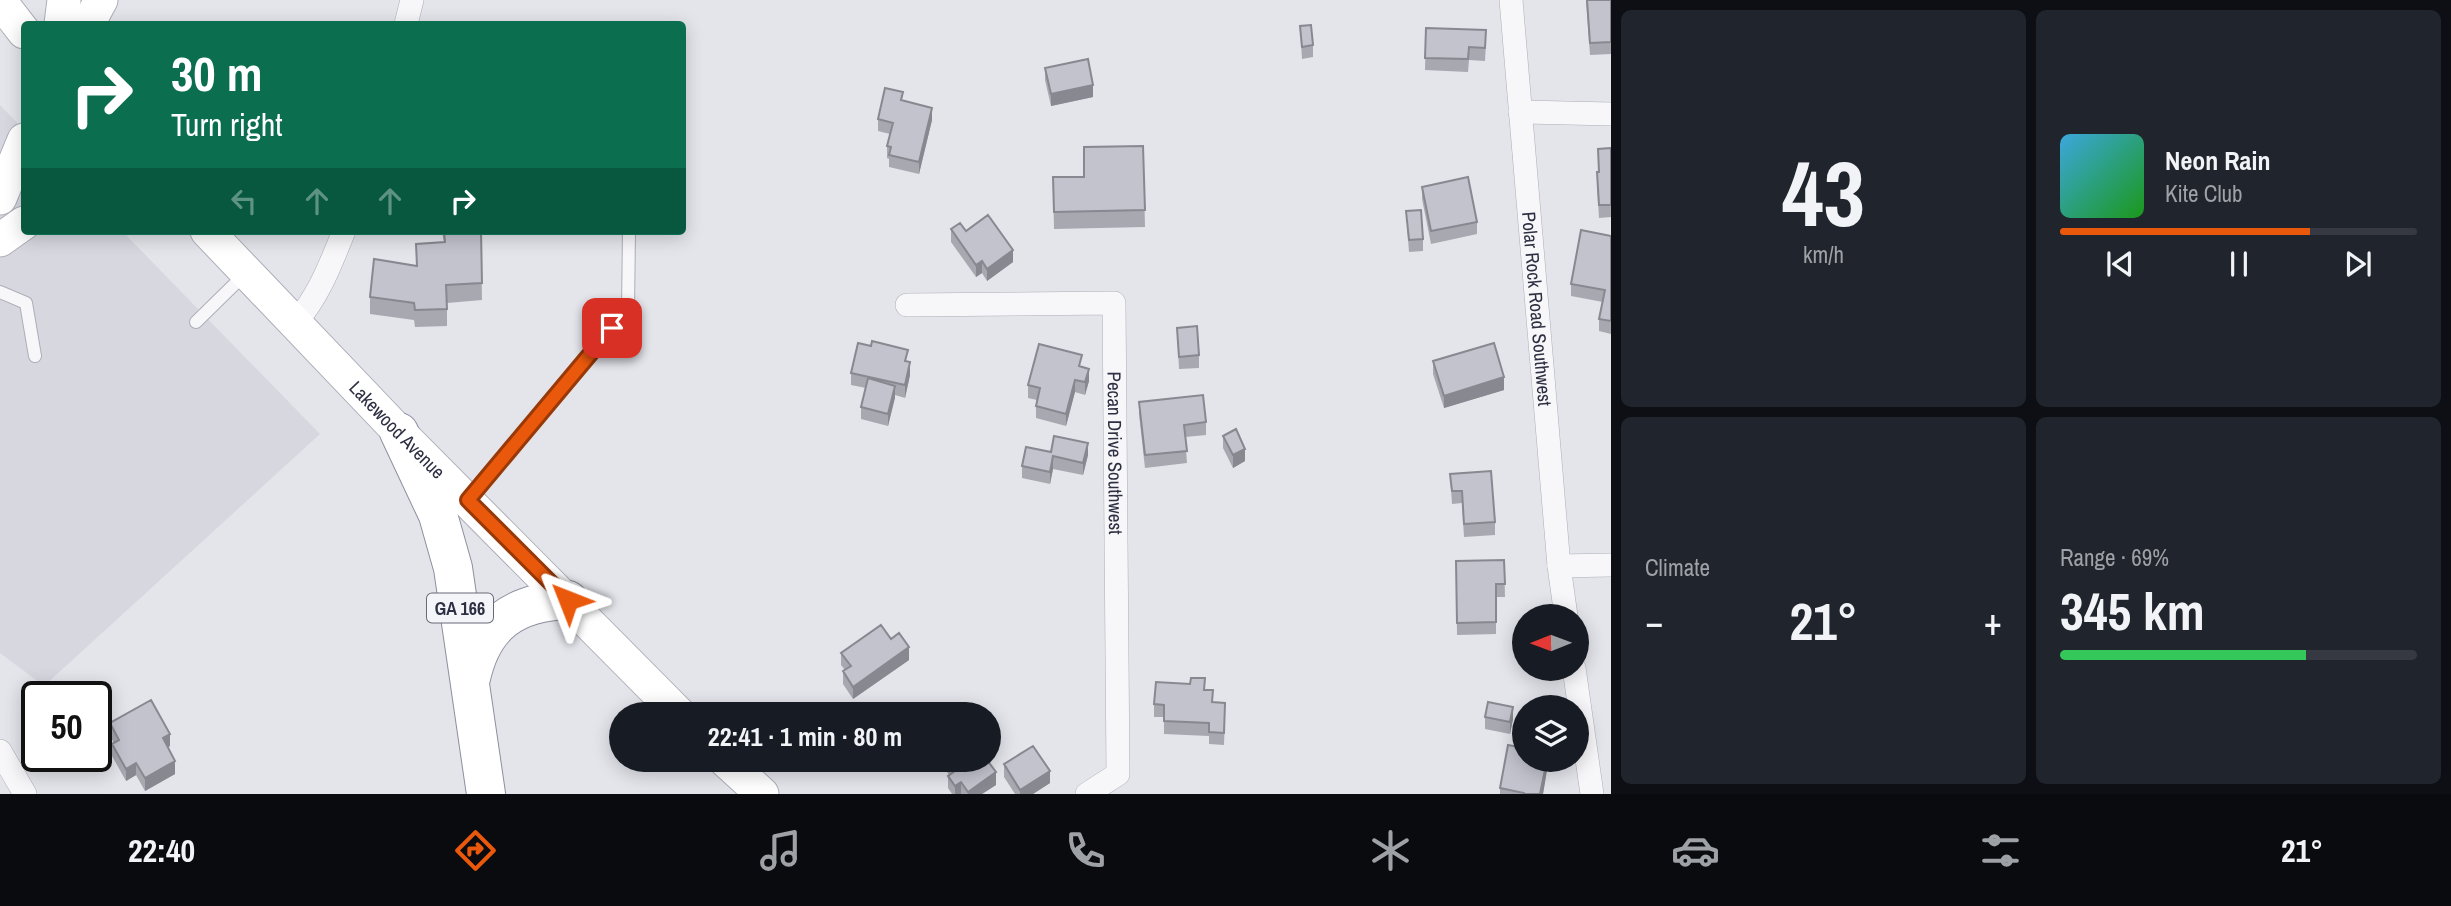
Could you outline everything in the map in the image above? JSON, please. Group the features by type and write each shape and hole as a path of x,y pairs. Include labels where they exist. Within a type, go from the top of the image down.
{"highway":[{"name":"GA 166","path":"399,432 438,515 453,568 486,794"},
{"path":"470,682 481,646 505,618 523,608 547,601 568,600"}],"main road":[{"path":"61,21 64,0"},
{"path":"90,21 101,0"},
{"path":"0,1 21,28"},
{"path":"0,198 21,147"},
{"path":"0,240 21,225"},
{"name":"Lakewood Avenue","path":"211,235 399,432 667,702"},
{"path":"738,772 762,794"}],"street":[{"path":"407,21 412,0"},
{"name":"Polar Rock Road Southwest","path":"1511,0 1564,604"},
{"path":"1520,112 1611,114"},
{"path":"295,323 307,309 325,278 342,235"},
{"name":"Pecan Drive Southwest","path":"906,304 1114,303 1118,774 1087,794"},
{"path":"1559,566 1611,565"},
{"path":"1576,681 1592,794"},
{"path":"0,751 24,794"}],"lane":[{"path":"468,500 628,309 629,235"},
{"path":"196,322 247,272"},
{"path":"0,292 26,303 35,356"}],"shaded area":[{"path":"0,105 21,127 21,235 126,235 320,434 49,681 37,681 0,653"}],"building":[{"path":"1587,0 1611,0 1611,42 1590,43"},
{"path":"1311,25 1313,45 1302,47 1300,26"},
{"path":"1426,28 1486,30 1485,48 1469,47 1468,59 1425,58"},
{"path":"1088,59 1093,85 1051,94 1045,68"},
{"path":"885,88 903,92 901,100 932,108 919,162 889,155 891,147 887,146 893,123 878,119"},
{"path":"1143,146 1145,210 1054,212 1053,177 1084,177 1084,147"},
{"path":"1611,148 1611,205 1599,205 1598,149"},
{"path":"1468,177 1477,222 1431,231 1422,187"},
{"path":"1421,210 1423,239 1409,240 1406,211"},
{"path":"988,215 1013,250 987,269 982,261 976,265 951,229 960,223 966,231"},
{"path":"1581,230 1611,236 1611,321 1599,319 1605,290 1571,284"},
{"path":"444,235 481,235 482,283 446,285 447,309 415,310 414,303 370,297 374,259 417,266 416,244 445,242"},
{"path":"1197,326 1199,355 1179,357 1177,328"},
{"path":"872,341 908,350 905,361 910,362 905,385 851,373 858,343 871,346"},
{"path":"1494,343 1504,377 1444,396 1433,361"},
{"path":"1039,344 1082,355 1079,366 1089,369 1085,382 1075,380 1066,414 1036,406 1040,388 1028,385"},
{"path":"868,378 895,386 888,414 861,407"},
{"path":"1203,395 1206,422 1184,425 1187,451 1145,455 1139,402"},
{"path":"1236,429 1245,449 1233,455 1223,436"},
{"path":"1054,436 1088,443 1083,463 1053,456 1050,472 1022,466 1026,447 1051,452"},
{"path":"1491,471 1495,522 1464,524 1462,491 1452,491 1450,474"},
{"path":"1504,560 1505,584 1496,584 1496,622 1457,623 1456,561"},
{"path":"881,625 891,639 899,633 909,647 853,687 843,671 851,666 841,653"},
{"path":"1191,678 1205,678 1204,690 1213,690 1212,702 1225,703 1224,733 1209,732 1209,723 1164,721 1164,705 1154,704 1156,682 1190,684"},
{"path":"151,700 170,734 163,738 175,761 145,778 136,763 126,769 112,744 119,740 112,722"},
{"path":"1488,702 1512,707 1510,722 1485,717"},
{"path":"1508,745 1512,746 1512,772 1545,772 1540,794 1524,794 1500,788"},
{"path":"1033,746 1050,771 1020,790 1004,764"},
{"path":"954,772 996,772 968,792 961,782 955,786 948,776"}],"route":[{"path":"568,600 468,500 612,328"}]}
